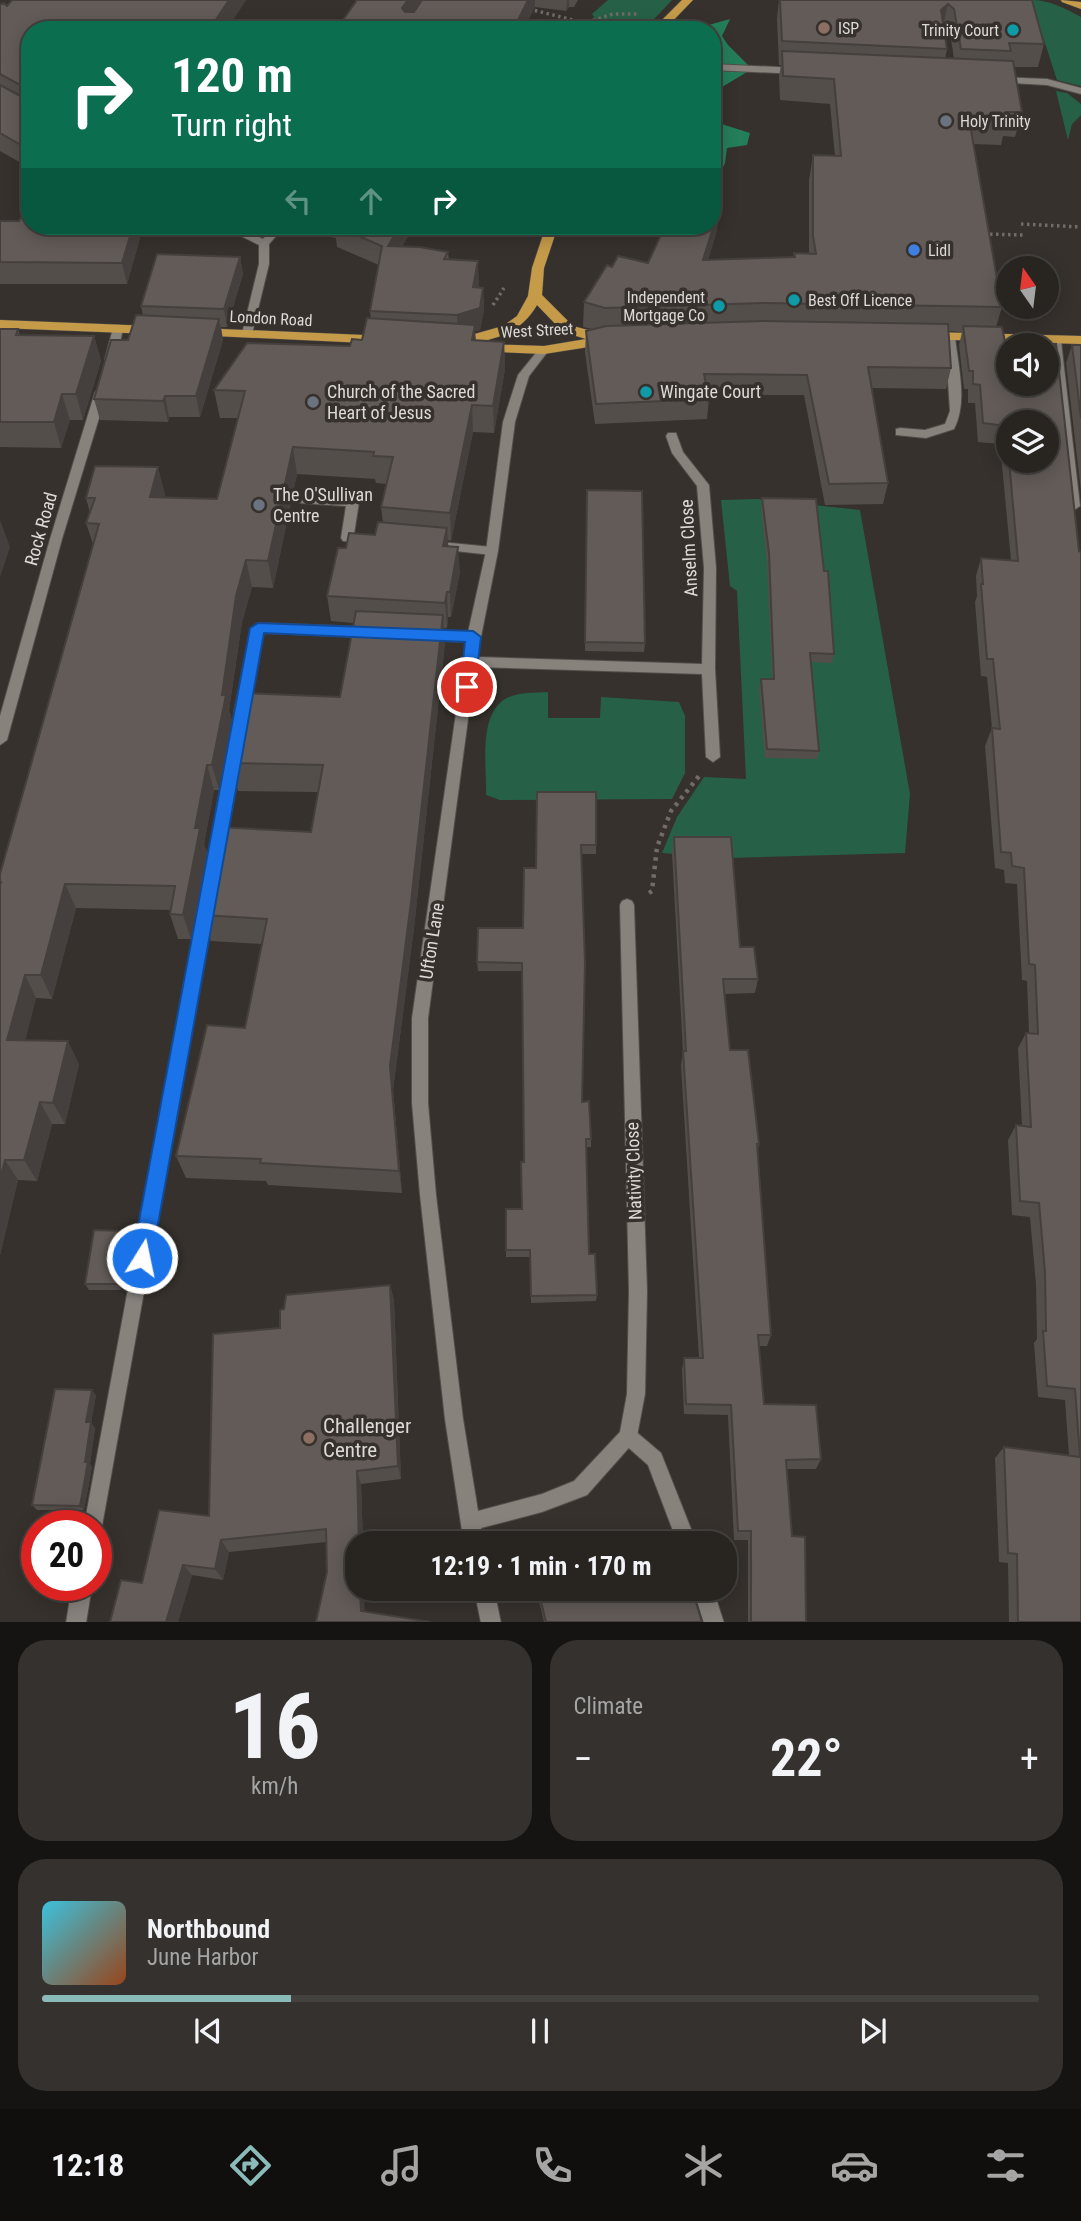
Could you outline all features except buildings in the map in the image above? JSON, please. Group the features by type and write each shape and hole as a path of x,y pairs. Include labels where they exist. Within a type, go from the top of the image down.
{"main road":[{"path":"666,21 688,0"},
{"path":"1066,0 1081,6"},
{"path":"549,235 538,268 535,296 568,329 605,340"},
{"name":"West Street","path":"535,296 526,314 515,326 450,343 489,350 544,350 629,339"},
{"name":"London Road","path":"0,324 401,341"},
{"path":"909,336 996,339"},
{"path":"1059,341 1081,340"}],"street":[{"path":"721,67 814,71"},
{"path":"992,79 1047,82 1081,91"},
{"path":"245,235 264,244"},
{"path":"247,334 264,264 264,244 272,235"},
{"path":"108,369 118,328"},
{"path":"900,432 926,434 950,426 956,411 950,337"},
{"name":"Ufton Lane","path":"472,1531 428,1195 420,1103 420,1018 473,637 492,551 509,422 524,375 544,350"},
{"path":"1059,369 1075,516"},
{"name":"Rock Road","path":"0,740 55,539 104,382"},
{"name":"Anselm Close","path":"671,436 678,453 703,485 710,568 708,669 713,757"},
{"path":"304,500 353,502 347,538 373,541"},
{"path":"426,545 492,551"},
{"path":"214,860 258,628 379,633"},
{"path":"406,634 473,637"},
{"path":"471,662 708,669"},
{"path":"96,1510 209,887"},
{"name":"Nativity Close","path":"626,905 638,1291 636,1394 628,1436"},
{"path":"470,1522 542,1503 580,1488 628,1436 655,1459 683,1531"},
{"path":"76,1622 80,1601"},
{"path":"487,1601 491,1622"},
{"path":"707,1601 714,1622"}],"path":[{"path":"526,8 577,21"},
{"path":"593,21 627,12 649,21"},
{"path":"1021,224 1081,227"},
{"path":"986,247 984,234 1023,235"},
{"path":"626,905 652,891 657,847 671,811 713,757"}],"green space":[{"path":"608,0 672,0 652,21 593,21 595,19 592,14"},
{"path":"1031,0 1051,3 1081,17 1081,86 1057,80"},
{"path":"730,19 722,36 752,69 721,88 721,22"},
{"path":"1056,91 1067,93 1081,104 1081,115 1072,124 1068,140"},
{"path":"721,124 750,133 747,145 727,148 721,172"},
{"path":"758,499 860,510 910,794 905,853 729,858 662,853 677,817 704,777 746,779 737,591 730,586 721,500"},
{"path":"548,692 548,718 600,718 601,697 679,702 685,716 685,773 672,799 500,800 486,795 486,740 492,714 499,704 509,697 523,693"}],"place":[{"name":"ISP","path":"824,28"},
{"name":"Trinity Court","path":"1013,30"},
{"name":"Holy Trinity","path":"946,121"},
{"name":"Lidl","path":"914,250"},
{"name":"Best Off Licence","path":"794,300"},
{"name":"Independent Mortgage Co","path":"719,306"},
{"name":"Wingate Court","path":"646,392"},
{"name":"Church of the Sacred Heart of Jesus","path":"313,402"},
{"name":"The O'Sullivan Centre","path":"259,505"},
{"name":"Challenger Centre","path":"309,1438"}],"route":[{"path":"142,1258 258,628 473,637 467,687"}]}
